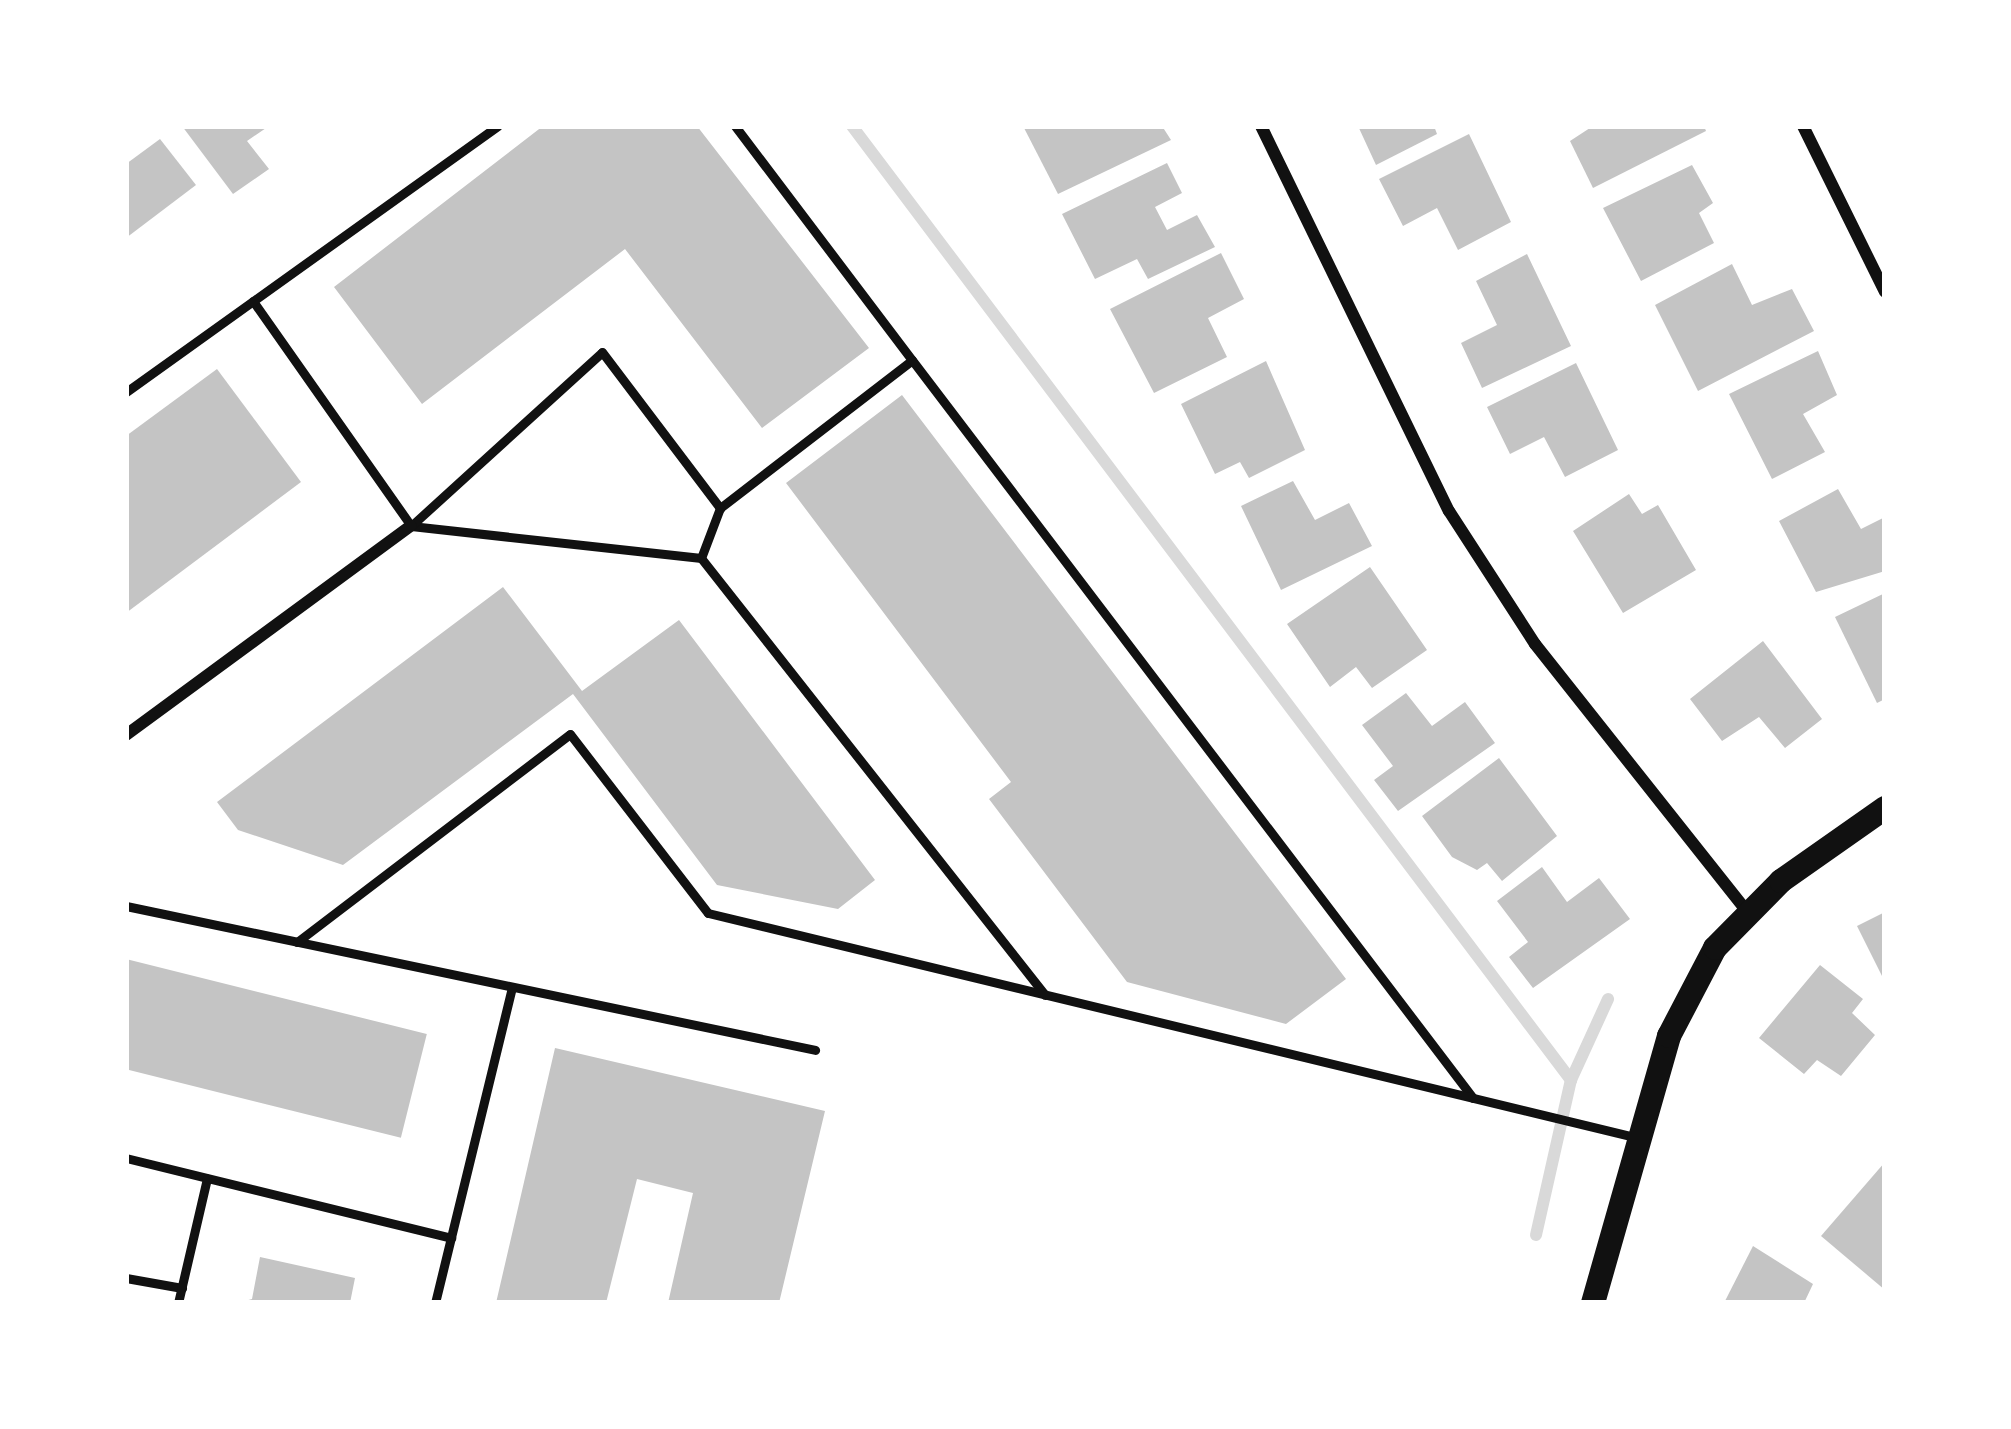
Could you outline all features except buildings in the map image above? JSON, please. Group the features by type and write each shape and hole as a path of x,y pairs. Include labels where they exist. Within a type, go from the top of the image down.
{"main road":[{"path":"1593,1303 1669,1036 1715,948 1748,913 1885,808"}],"street":[{"path":"1261,126 1449,512 1535,644 1748,913"},
{"path":"1804,126 1885,292"},
{"path":"126,735 411,526"}],"lane":[{"path":"126,392 498,126"},
{"path":"735,126 1472,1098"},
{"path":"253,301 411,526 701,558 1046,995"},
{"path":"411,526 602,352 720,508"},
{"path":"701,558 720,508 912,360"},
{"path":"297,942 570,734 708,913 1639,1138"},
{"path":"126,906 815,1050"},
{"path":"435,1303 512,987"},
{"path":"126,1158 451,1238"},
{"path":"178,1303 207,1178"},
{"path":"126,1278 182,1288"}],"waterway":[{"path":"852,126 1571,1080"},
{"path":"1536,1235 1571,1080 1608,999"}]}
